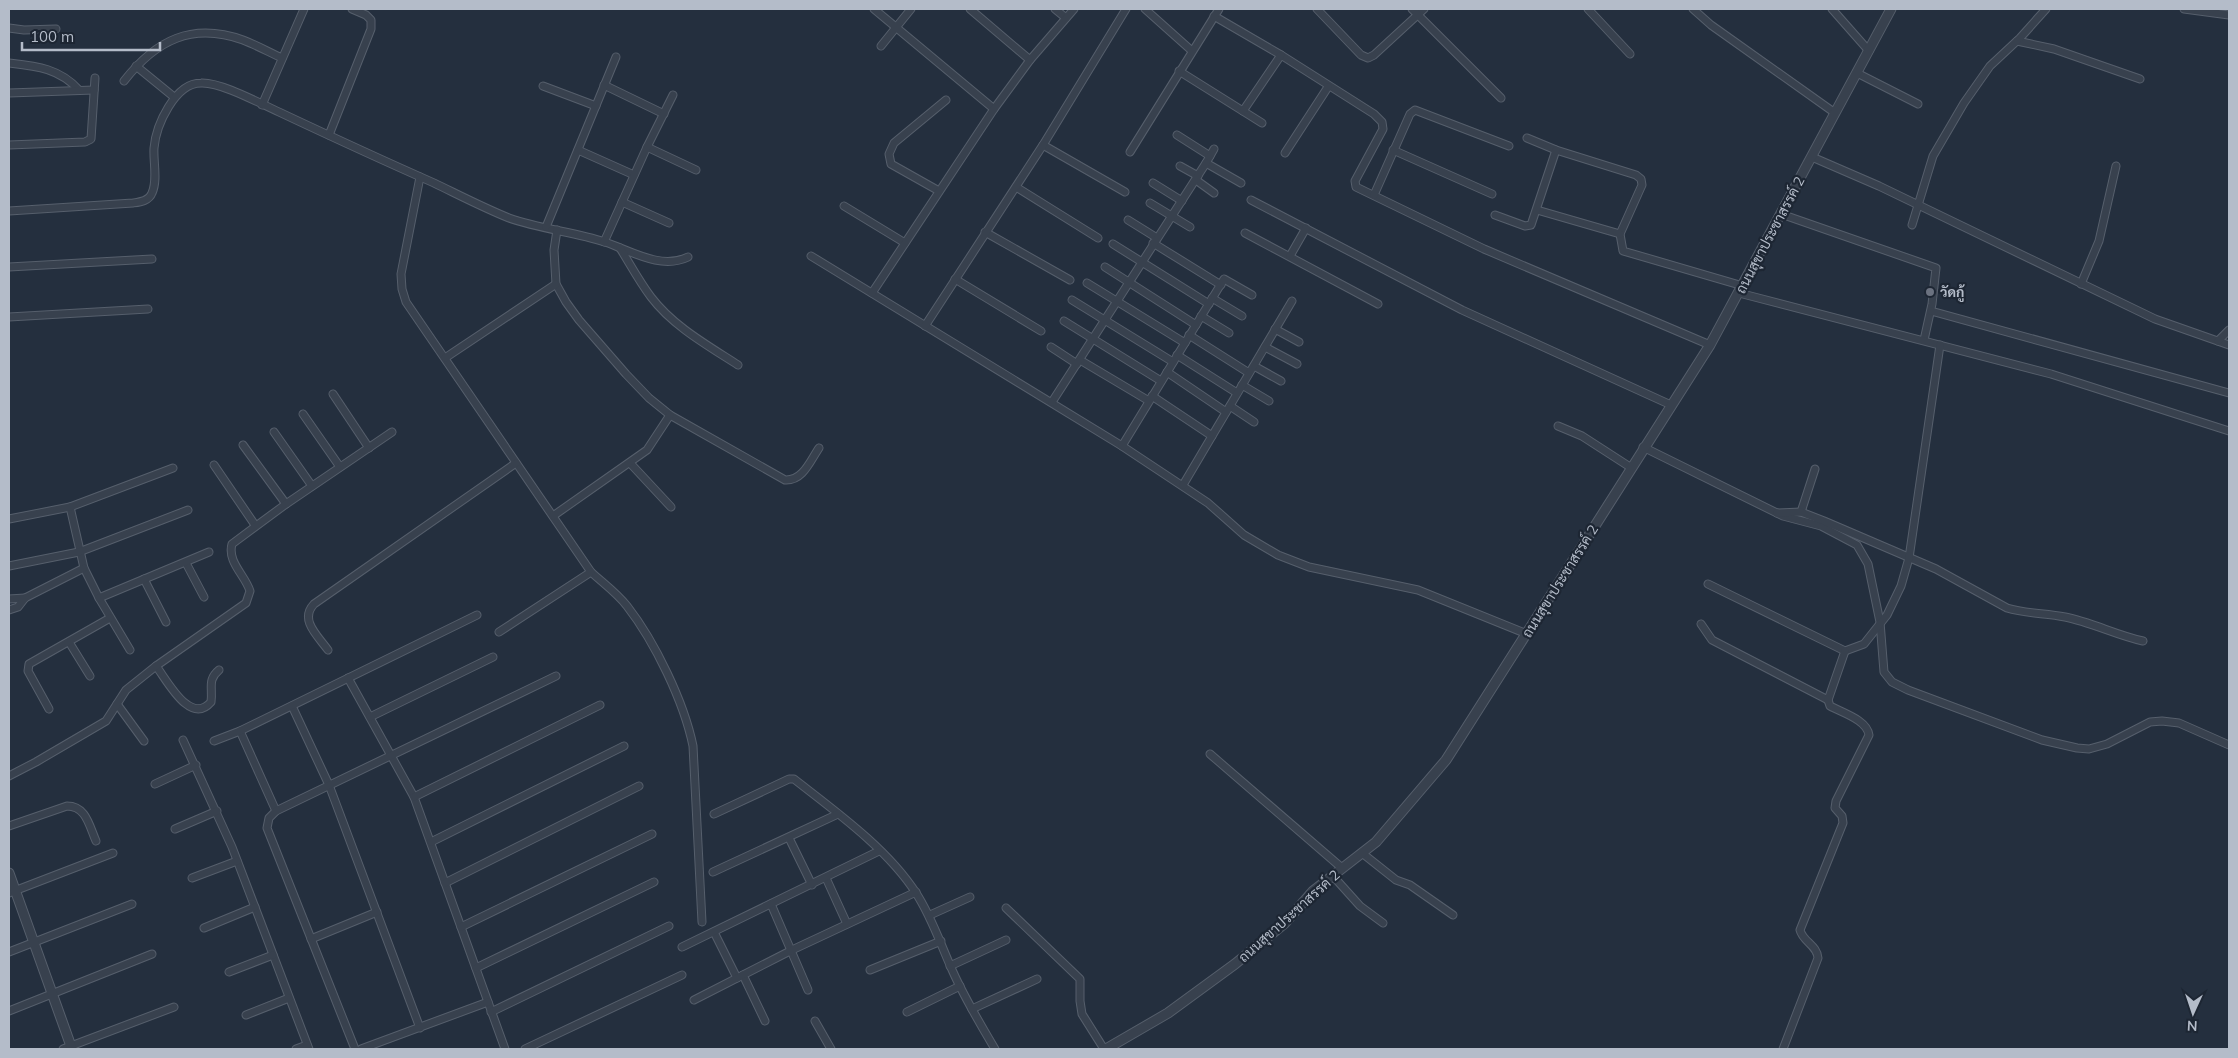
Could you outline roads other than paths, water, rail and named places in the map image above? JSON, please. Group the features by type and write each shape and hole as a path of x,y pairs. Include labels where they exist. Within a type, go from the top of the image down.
{"street":[{"path":"262,105 304,9"},
{"path":"328,135 371,29 371,20 366,15 352,9"},
{"path":"874,9 994,109"},
{"path":"881,46 911,9"},
{"path":"970,9 1030,60"},
{"path":"1056,9 1066,18"},
{"path":"872,293 994,109 1030,60 1074,9"},
{"path":"925,326 985,232 1044,145 1126,9"},
{"path":"1146,9 1192,51"},
{"path":"1130,152 1219,9"},
{"path":"1317,9 1361,55 1368,58 1374,55 1424,9"},
{"path":"1412,9 1501,98"},
{"path":"1588,9 1630,54"},
{"path":"1693,9 1711,26 1835,113"},
{"path":"1832,9 1869,50"},
{"name":"ถนนสุขาประชาสรรค์ 2","path":"1105,1049 1168,1012 1235,964 1285,923 1313,891 1376,842 1446,760 1527,634 1630,467 1710,345 1891,9"},
{"path":"1912,225 1933,156 1964,102 1990,66 2017,41 2046,9"},
{"path":"2184,9 2229,15"},
{"path":"1214,16 1281,55 1328,87 1374,114 1382,122 1383,129 1355,181 1356,187 1484,249 1710,345"},
{"path":"9,28 24,30 56,29"},
{"path":"124,81 136,66 165,42 179,36 202,34 229,36 244,40 282,58"},
{"path":"2017,41 2054,49 2140,79"},
{"path":"1243,111 1281,55"},
{"path":"546,227 616,57"},
{"path":"9,63 55,71 66,77 79,90"},
{"path":"136,66 174,97"},
{"path":"1179,71 1262,123"},
{"path":"1857,73 1918,104"},
{"path":"9,145 85,142 91,139 95,78"},
{"path":"9,211 133,203 149,198 154,186 156,134 174,97 183,88 202,82 214,84 262,105 510,218 604,242 670,262 677,262 688,256"},
{"path":"604,85 664,114"},
{"path":"542,86 596,106"},
{"path":"1285,153 1328,87"},
{"path":"9,93 94,90"},
{"path":"604,242 673,95"},
{"path":"939,191 891,164 889,154 894,143 946,100"},
{"path":"1374,195 1410,114 1415,110 1509,146"},
{"path":"1177,135 1210,156"},
{"path":"1527,138 1556,150 1636,175 1641,179 1642,185 1620,234 1623,251 1741,290 2051,374 2229,431"},
{"path":"1044,145 1125,192"},
{"path":"647,147 696,170"},
{"path":"1052,402 1214,149"},
{"path":"578,150 634,175"},
{"path":"1393,150 1492,194"},
{"path":"1495,215 1525,226 1531,225 1556,150"},
{"path":"1812,157 1879,186 2155,319 2229,345"},
{"path":"1206,163 1241,183"},
{"path":"1180,166 1214,193"},
{"path":"2081,284 2098,241 2116,166"},
{"path":"420,177 401,274 402,289 406,302 591,572 626,604 654,644 689,728 693,746 702,922"},
{"path":"1153,182 1182,201"},
{"path":"1016,187 1098,238"},
{"path":"1251,200 1462,310 1671,405"},
{"path":"622,202 669,223"},
{"path":"1150,203 1190,228"},
{"path":"844,206 905,243"},
{"path":"1537,210 1620,234"},
{"path":"1781,214 1936,268 1931,311 1924,340"},
{"path":"1128,220 1155,241 1221,285"},
{"path":"1290,256 1306,228"},
{"path":"557,230 554,258 556,284 566,302 594,339 648,398 670,415 785,480 799,478 819,448"},
{"path":"985,232 1070,280"},
{"path":"1245,233 1378,304"},
{"path":"1113,244 1210,301 1242,316"},
{"path":"620,248 650,297 662,310 701,341 738,365"},
{"path":"811,256 1052,402 1183,485 1208,503 1244,535 1278,555 1310,567 1418,590 1527,634"},
{"path":"9,267 152,259"},
{"path":"1105,267 1196,325"},
{"path":"955,279 1041,331"},
{"path":"1122,446 1224,279 1252,295"},
{"path":"1087,283 1185,343"},
{"path":"445,358 556,284"},
{"path":"1072,300 1172,362"},
{"path":"1183,485 1292,301"},
{"path":"9,317 148,309"},
{"path":"1931,311 2229,392"},
{"path":"1201,316 1229,333"},
{"path":"1064,321 1161,381"},
{"path":"1276,329 1298,342"},
{"path":"2218,341 2229,330"},
{"path":"1189,335 1250,373"},
{"path":"1708,584 1845,651 1864,644 1896,598 1909,558 1940,345"},
{"path":"1051,347 1150,399 1212,436"},
{"path":"1265,347 1297,364"},
{"path":"1177,355 1237,393"},
{"path":"1254,366 1280,381"},
{"path":"1166,372 1228,409 1254,422"},
{"path":"1242,385 1270,401"},
{"path":"333,394 369,448"},
{"path":"303,414 340,467"},
{"path":"553,516 646,450 670,415"},
{"path":"1558,426 1582,436 1630,467"},
{"path":"274,432 312,486"},
{"path":"9,776 106,720 126,690 156,666 246,603 250,591 230,552 232,544 255,525 392,432"},
{"path":"243,444 286,504"},
{"path":"1643,447 1777,513 1821,526 1857,546 1868,564 1880,622 1884,672 1892,682 1908,690 2042,740 2089,749 2107,744 2150,722 2162,721 2179,723 2229,745"},
{"path":"328,650 308,622 309,609 314,604 516,463"},
{"path":"630,463 671,507"},
{"path":"214,465 255,525"},
{"path":"9,519 70,507 174,468"},
{"path":"1801,512 1816,469"},
{"path":"70,507 84,568 110,618 130,650"},
{"path":"9,566 79,552 188,510"},
{"path":"1777,513 1801,512 1944,573 2008,608 2019,612 2065,617 2143,641"},
{"path":"99,598 209,552"},
{"path":"186,563 204,597"},
{"path":"9,610 18,607 24,598 84,568"},
{"path":"499,632 591,572"},
{"path":"144,579 166,622"},
{"path":"9,599 14,597 24,598"},
{"path":"214,741 240,731 477,616"},
{"path":"49,709 28,667 32,662 110,618"},
{"path":"1701,624 1712,640 1828,700"},
{"path":"70,642 90,676"},
{"path":"1783,1049 1818,958 1818,951 1802,936 1800,930 1843,823 1842,816 1835,808 1836,801 1869,735 1868,728 1830,706 1828,700 1845,651"},
{"path":"370,717 493,658"},
{"path":"156,666 184,705 199,709 211,702 210,681 219,670"},
{"path":"355,1049 268,828 269,818 276,811 329,784 392,757 556,676"},
{"path":"348,678 414,797 505,1049"},
{"path":"117,704 144,741"},
{"path":"414,797 600,705"},
{"path":"292,706 329,784 420,1028"},
{"path":"240,731 276,811"},
{"path":"183,740 217,810 308,1047 296,1049"},
{"path":"431,842 624,746"},
{"path":"1210,754 1342,868"},
{"path":"154,784 196,765"},
{"path":"714,814 790,779 794,779 838,814 904,875 916,892 930,915 950,966 994,1049"},
{"path":"445,883 639,786"},
{"path":"9,826 66,806 72,806 83,811 96,841"},
{"path":"175,829 217,810"},
{"path":"713,872 838,814"},
{"path":"461,927 652,834"},
{"path":"789,838 812,885"},
{"path":"682,947 879,851"},
{"path":"12,892 113,853"},
{"path":"1362,853 1396,880 1410,885 1453,915"},
{"path":"192,878 237,861"},
{"path":"9,873 12,892 34,942 69,1048 174,1007"},
{"path":"1333,876 1360,906 1383,923"},
{"path":"826,878 847,924"},
{"path":"476,968 654,882"},
{"path":"694,1000 792,950 916,892"},
{"path":"930,915 970,897"},
{"path":"9,952 132,904"},
{"path":"770,904 792,950 808,990"},
{"path":"204,928 255,907"},
{"path":"1006,908 1071,968 1080,979 1082,1014 1105,1049"},
{"path":"311,939 377,912"},
{"path":"492,1012 669,926"},
{"path":"714,932 765,1021"},
{"path":"950,966 1006,940"},
{"path":"870,970 941,941"},
{"path":"9,1011 152,954"},
{"path":"230,972 273,955"},
{"path":"524,1049 682,975"},
{"path":"972,1009 1037,979"},
{"path":"906,1012 960,986"},
{"path":"246,1015 289,998"},
{"path":"361,1049 488,1002"},
{"path":"815,1021 831,1049"}],"place":[{"name":"วัดกู้","path":"1930,292"}]}
